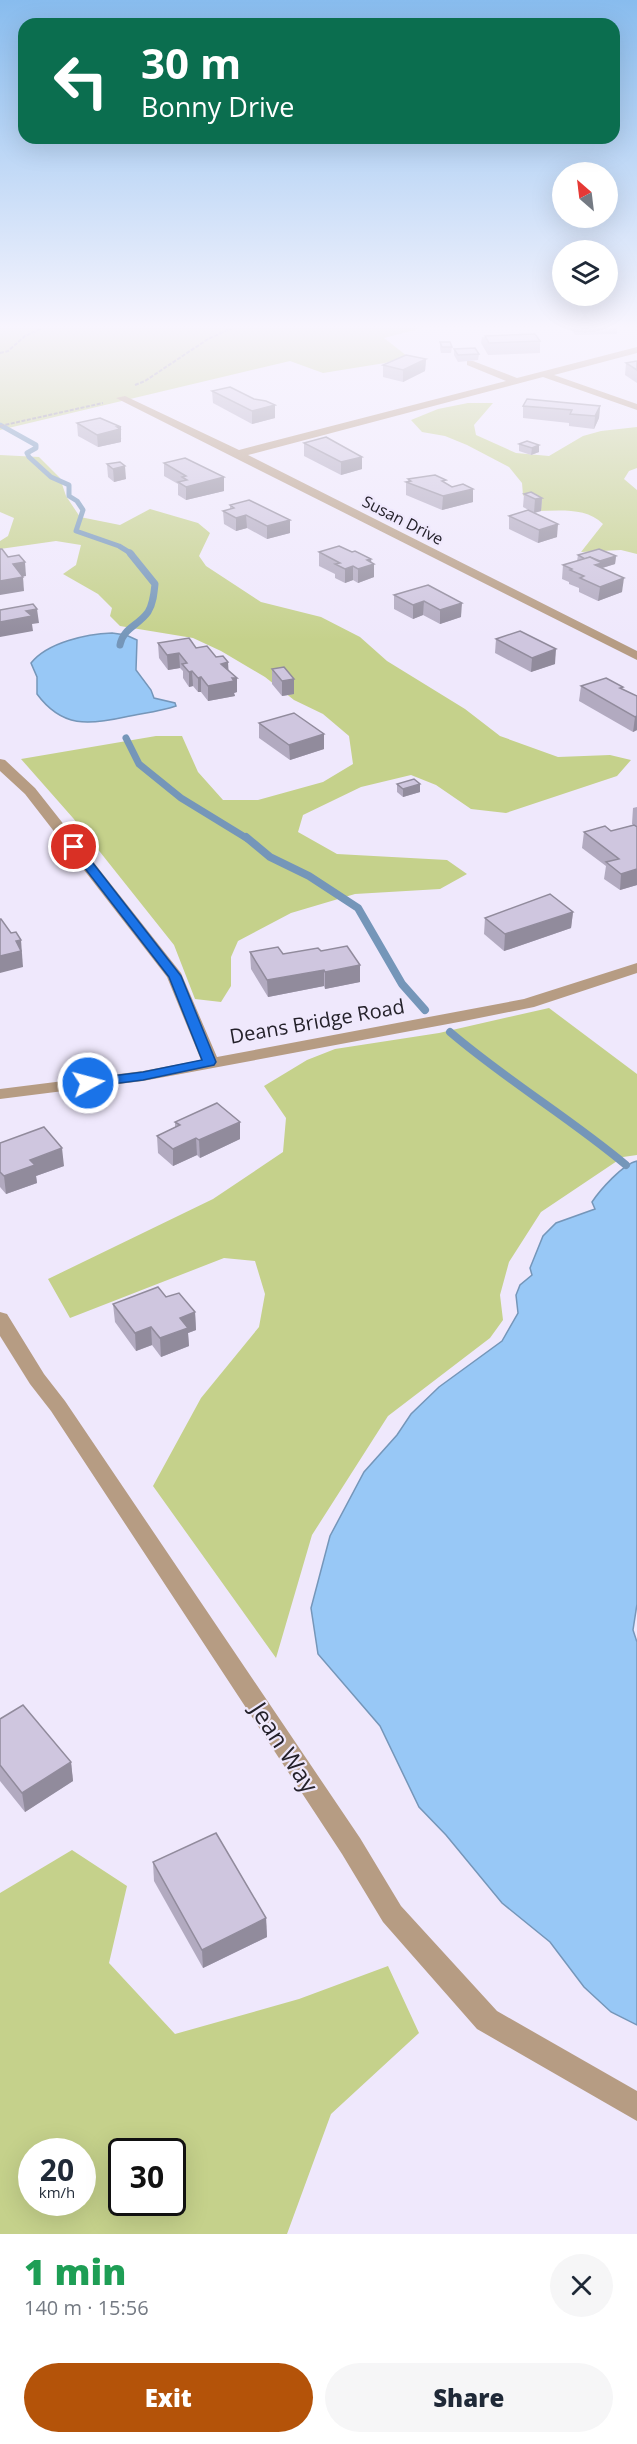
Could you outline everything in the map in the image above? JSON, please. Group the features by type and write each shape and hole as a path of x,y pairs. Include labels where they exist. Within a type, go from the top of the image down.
{"street":[{"name":"Susan Drive","path":"192,432 637,656"},
{"path":"237,454 322,432"},
{"path":"0,763 30,791 175,976 210,1062"},
{"name":"Deans Bridge Road","path":"0,1094 143,1076 528,1003 637,968"},
{"name":"Jean Way","path":"0,1319 37,1379 58,1406 193,1612 351,1846 392,1914 487,2020 637,2107"}],"green space":[{"path":"423,432 475,432 476,435 516,453 549,456 583,436 596,432 637,432 637,468 629,471 624,479 637,490 637,554 621,550 581,552 603,524 580,512 536,511 523,495 522,483 509,467 445,436"},
{"path":"0,455 39,457 60,478 66,496 80,517 120,525 150,509 198,523 210,533 199,556 206,566 261,602 321,617 360,637 387,661 465,709 500,736 558,757 610,755 631,760 617,776 506,813 471,809 436,785 411,775 361,787 303,815 298,832 337,854 447,860 467,874 440,889 355,894 291,913 238,941 231,957 231,986 221,1002 195,999 174,945 73,818 21,759 156,736 182,736 198,772 223,800 258,800 323,782 353,764 349,736 323,714 294,700 265,677 221,651 193,638 120,626 110,616 112,608 98,594 63,574 76,565 81,545 56,541 0,549 0,541 8,536 14,518 0,512"},
{"path":"549,1008 637,1074 637,1155 623,1157 541,1212 509,1262 500,1295 503,1320 490,1338 388,1416 312,1535 276,1658 153,1486 201,1398 259,1327 265,1294 255,1261 224,1258 70,1318 48,1279 213,1199 283,1152 286,1118 264,1086 307,1060 335,1049 439,1033"},
{"path":"72,1850 127,1886 109,1963 175,2034 299,1999 388,1966 419,2033 331,2114 287,2234 0,2234 0,1893"}],"water":[{"path":"112,633 126,635 137,640 136,670 151,690 154,698 175,703 176,706 100,722 88,722 66,718 46,705 37,694 37,677 31,663 47,650 68,640"},
{"path":"637,1161 637,1604 633,1630 637,1642 637,2025 611,2012 584,1987 550,1942 502,1903 446,1835 419,1807 380,1726 318,1654 311,1608 330,1536 364,1472 397,1435 411,1414 439,1387 502,1341 518,1313 516,1295 520,1285 532,1275 530,1268 543,1236 556,1223 595,1209 592,1202 600,1191 619,1172"}],"building":[{"path":"326,437 362,457 341,462 304,443"},
{"path":"527,441 539,445 532,448 519,444"},
{"path":"185,458 224,477 186,487 178,482 187,480 182,477 186,476 164,463"},
{"path":"120,462 125,466 113,469 107,464"},
{"path":"435,475 446,480 442,481 452,487 463,484 473,489 443,496 406,482 411,481 408,479"},
{"path":"531,492 542,498 535,499 524,494"},
{"path":"249,500 290,520 267,526 246,515 236,518 223,511 234,508 230,505"},
{"path":"528,510 558,524 539,530 509,516"},
{"path":"339,546 371,559 367,560 374,564 358,569 353,566 345,569 335,564 340,563 319,552"},
{"path":"0,549 8,557 19,555 25,562 13,564 23,577 0,581"},
{"path":"599,549 616,556 600,561 590,557 585,559 578,555"},
{"path":"590,557 602,563 595,565 624,578 600,587 580,578 584,576 563,565"},
{"path":"428,585 462,603 440,610 424,601 413,605 394,595"},
{"path":"33,604 37,609 26,611 32,616 0,622 0,610"},
{"path":"520,631 556,649 532,658 496,639"},
{"path":"189,638 196,648 207,646 216,657 223,656 228,662 221,664 237,678 232,678 234,681 208,686 201,677 198,678 192,671 189,672 182,664 187,663 179,653 167,655 158,643"},
{"path":"284,667 294,679 282,681 272,669"},
{"path":"606,678 637,696 637,716 635,717 581,686"},
{"path":"294,713 324,734 289,745 259,723"},
{"path":"414,779 420,784 403,789 397,784"},
{"path":"634,825 637,827 637,869 621,874 606,862 619,859 584,832 605,826 611,831"},
{"path":"550,894 573,912 505,934 485,918"},
{"path":"0,919 11,933 16,932 21,940 16,941 21,951 0,956"},
{"path":"347,946 360,965 267,980 250,952 278,947 283,954"},
{"path":"217,1103 240,1122 173,1149 157,1136 180,1125 175,1122"},
{"path":"44,1127 62,1148 30,1160 35,1165 4,1176 0,1172 0,1143"},
{"path":"158,1287 166,1297 179,1293 195,1312 180,1318 188,1328 160,1338 151,1327 135,1333 113,1304"},
{"path":"23,1705 71,1762 22,1793 0,1765 0,1719"},
{"path":"216,1833 266,1918 202,1950 153,1862"}],"waterway":[{"path":"13,432 36,445 36,448 27,453 29,457 51,477 69,485 69,496 77,501 83,510 76,531 119,546 132,554"},
{"path":"120,645 124,635 148,612 155,588 155,584 130,553"},
{"path":"126,738 139,764 181,798 248,839"},
{"path":"246,837 270,857 309,876 358,908 402,984 425,1010"},
{"path":"450,1032 626,1165"}],"route":[{"path":"74,847 175,976 210,1062 143,1076 88,1083"}]}
